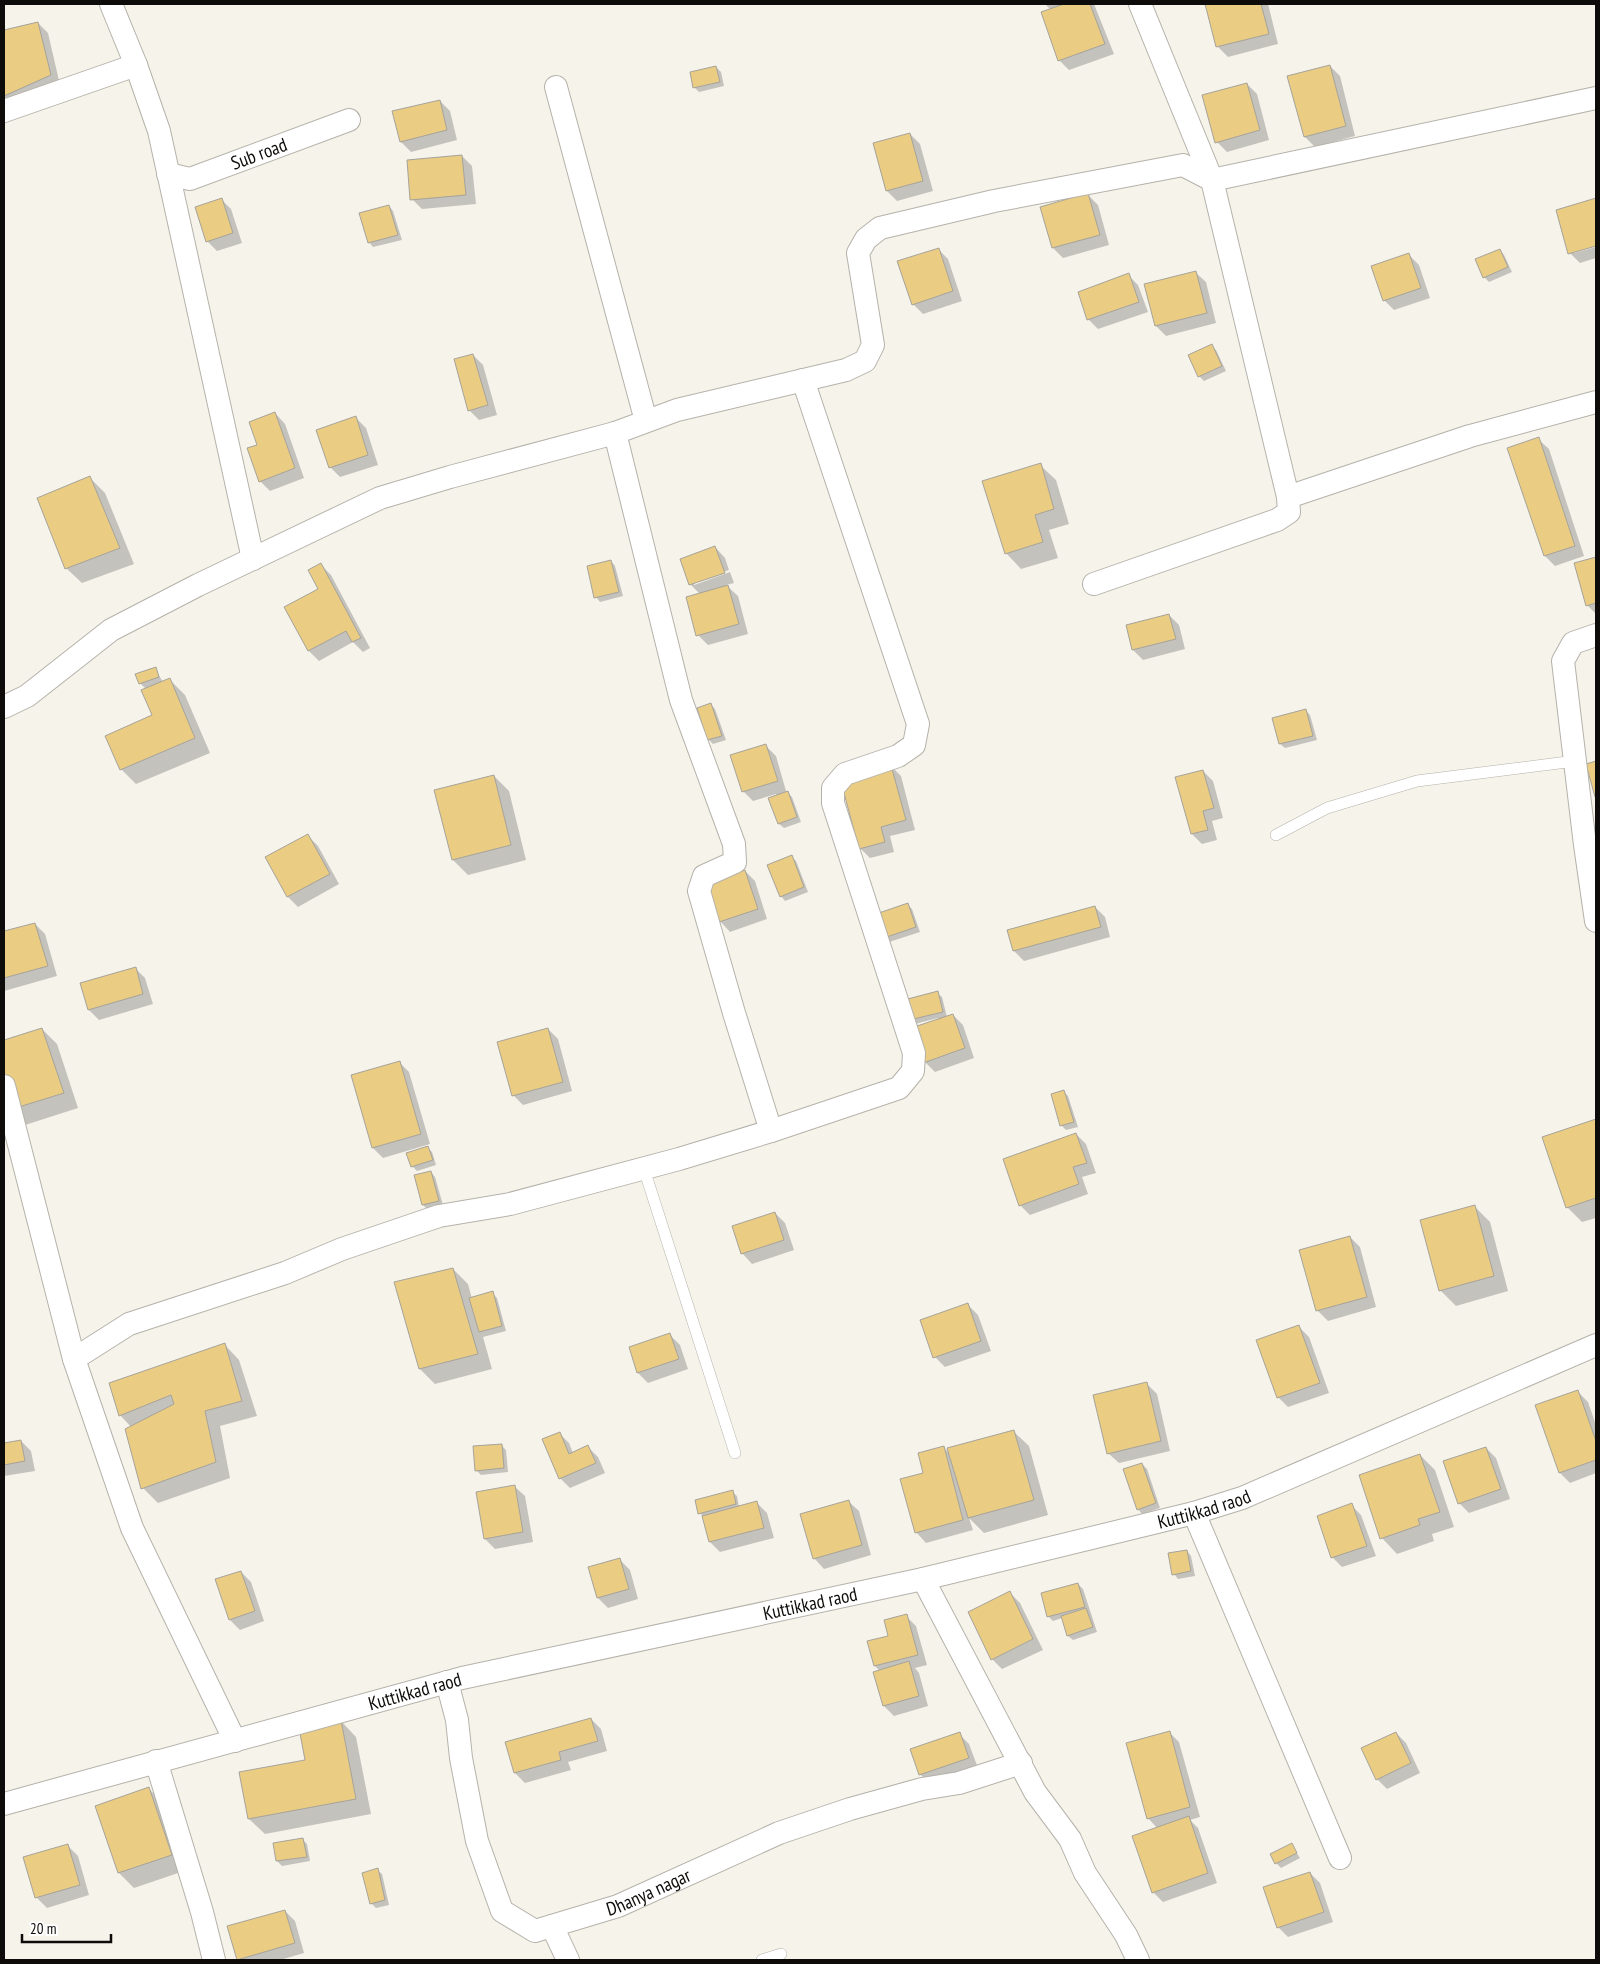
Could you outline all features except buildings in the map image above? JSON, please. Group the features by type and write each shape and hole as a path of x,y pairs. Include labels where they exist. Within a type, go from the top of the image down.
{"street":[{"path":"111,4 136,65 159,131 253,558"},
{"path":"1094,584 1277,520 1289,512 1288,497 1212,180 1140,4"},
{"path":"4,111 136,65"},
{"path":"556,87 646,421"},
{"path":"4,707 27,696 111,630 253,558 380,498 615,433 677,410 846,370 865,361 872,345 858,253 866,238 880,228 994,200 1183,165 1212,180 1596,98"},
{"name":"Sub road","path":"168,174 190,179 349,120"},
{"path":"74,1358 129,1324 285,1273 342,1249 439,1216 510,1204 736,1144 900,1088 913,1071 914,1053 833,803 833,788 846,774 898,756 914,745 918,724 803,380"},
{"path":"1288,497 1470,436 1596,402"},
{"path":"615,433 681,700 734,844 735,862 704,876 699,891 734,1013 771,1131"},
{"path":"1596,635 1573,643 1563,661 1575,761 1590,844 1596,921"},
{"path":"4,1086 74,1358 132,1528 235,1741"},
{"name":"Kuttikkad raod","path":"4,1804 446,1682 923,1579 1194,1513 1242,1498 1596,1345"},
{"path":"1194,1513 1340,1858"},
{"path":"923,1579 1035,1792 1070,1840 1085,1874 1126,1934 1138,1960"},
{"name":"Dhanya nagar","path":"446,1682 457,1720 461,1758 477,1841 502,1911 535,1931 618,1906 788,1830 850,1809 922,1789 959,1783 1021,1763"},
{"path":"156,1762 202,1912 214,1960"},
{"path":"552,1926 568,1960"}],"lane":[{"path":"1276,835 1327,808 1417,782 1575,761"},
{"path":"644,1168 735,1453"},
{"path":"762,1960 782,1954"}]}
